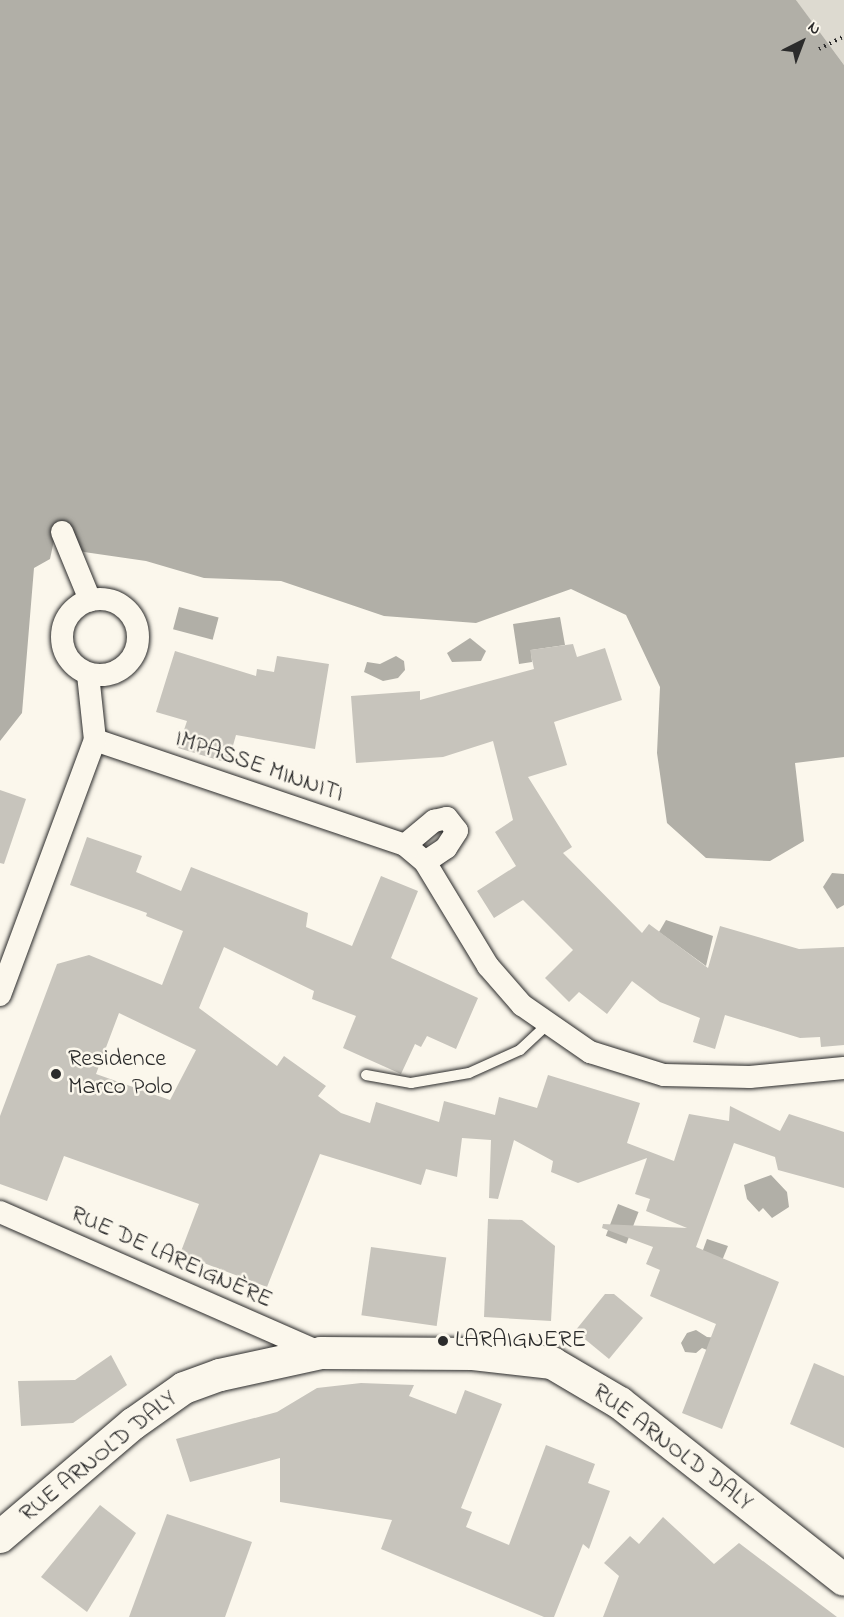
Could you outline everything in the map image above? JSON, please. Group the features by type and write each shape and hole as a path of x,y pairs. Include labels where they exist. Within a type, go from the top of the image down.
{"street":[{"path":"62,532 90,600"},
{"path":"90,600 118,604 129,613 137,630 138,643 128,663 118,671 101,676 88,674 67,657 62,632 76,607 90,600"},
{"path":"0,995 95,740 88,674"},
{"name":"IMPASSE MINNITI","path":"95,740 405,845 425,861 488,966 522,1005 547,1025 590,1052 664,1075 750,1077 844,1068"},
{"path":"405,845 434,821 447,818 457,831 446,848 425,861"},
{"name":"RUE DE LAREIGNÈRE","path":"0,1212 321,1353"},
{"name":"RUE ARNOLD DALY","path":"0,1537 133,1424 184,1388 220,1375 321,1353 472,1354 552,1363 620,1403 844,1580"}],"lane":[{"path":"366,1075 411,1083 468,1073 520,1050 547,1025"}],"path":[{"path":"819,50 844,36"}],"shaded area":[{"path":"0,0 796,0 844,65 844,757 795,763 804,841 770,861 706,858 667,823 657,753 660,687 626,615 571,589 476,623 384,616 281,581 204,578 146,561 84,552 55,536 50,559 34,568 22,713 0,741"},
{"path":"796,0 844,0 844,65 797,2"},
{"path":"179,607 219,618 213,640 173,629"},
{"path":"560,617 565,645 531,650 532,662 519,664 513,624"},
{"path":"470,638 486,651 481,661 452,662 447,653"},
{"path":"396,656 404,661 405,670 398,678 383,681 364,672 367,662 380,664"},
{"path":"832,873 844,874 844,905 837,909 823,887"},
{"path":"666,920 713,936 706,966 659,932"},
{"path":"771,1175 787,1192 789,1207 772,1218 763,1208 759,1212 747,1199 744,1185"},
{"path":"618,1204 639,1212 626,1244 606,1236"},
{"path":"707,1239 728,1246 712,1285 695,1272"},
{"path":"696,1330 707,1337 719,1338 712,1352 702,1348 696,1353 685,1352 681,1343 687,1333"}],"building":[{"path":"573,644 577,657 605,648 622,700 554,722 567,765 528,777 572,847 563,853 642,933 649,924 708,968 720,926 799,949 844,947 844,1045 821,1047 820,1037 800,1038 725,1015 715,1049 693,1042 700,1018 660,1002 632,981 607,1014 579,992 569,1002 545,978 573,950 523,900 494,918 477,891 516,866 495,832 513,820 493,741 443,757 356,763 351,696 420,691 420,700 534,669 530,650"},
{"path":"175,651 256,676 257,669 274,672 277,656 329,664 315,749 236,735 228,763 178,748 187,721 156,712"},
{"path":"0,790 26,799 4,864 0,863"},
{"path":"87,837 142,856 136,872 181,891 191,867 308,913 306,927 352,946 381,876 418,891 391,958 478,998 456,1049 427,1036 421,1047 415,1044 401,1074 343,1048 356,1016 312,999 314,991 224,947 199,1008 277,1066 284,1056 326,1086 318,1096 341,1113 370,1123 376,1102 439,1122 444,1101 495,1115 499,1097 537,1108 548,1075 640,1103 627,1143 674,1161 689,1114 729,1121 730,1106 780,1131 789,1114 844,1132 844,1188 778,1170 775,1157 734,1143 696,1247 779,1282 722,1429 682,1413 716,1324 650,1296 660,1270 646,1264 653,1247 602,1228 603,1224 687,1228 646,1211 650,1199 635,1194 647,1158 578,1183 551,1172 553,1161 514,1140 498,1199 489,1198 491,1140 462,1138 457,1177 426,1169 421,1185 320,1154 267,1287 180,1254 199,1204 64,1156 47,1201 0,1184 0,1116 57,964 89,955 162,985 183,931 146,916 147,913 70,885","holes":["119,1013 196,1050 170,1100 96,1074"]},
{"path":"488,1219 522,1220 555,1246 551,1321 484,1317"},
{"path":"371,1247 446,1258 437,1326 361,1315"},
{"path":"605,1294 614,1294 643,1318 609,1359 575,1331"},
{"path":"111,1355 127,1385 73,1423 21,1426 18,1381 75,1380"},
{"path":"814,1363 844,1376 844,1448 790,1424"},
{"path":"361,1383 414,1385 409,1396 456,1414 465,1390 502,1404 461,1508 472,1512 466,1527 509,1545 546,1445 595,1464 588,1483 610,1491 589,1549 583,1544 554,1617 544,1617 381,1549 392,1520 280,1502 280,1458 190,1482 176,1439 277,1412 317,1388"},
{"path":"100,1505 136,1533 87,1612 41,1577"},
{"path":"167,1514 252,1542 225,1617 129,1617"},
{"path":"663,1517 714,1564 739,1543 837,1617 603,1617 619,1576 604,1563 630,1536 639,1544"}],"place":[{"name":"Residence Marco Polo","path":"56,1074"},
{"name":"LARAIGNERE","path":"443,1341"}]}
